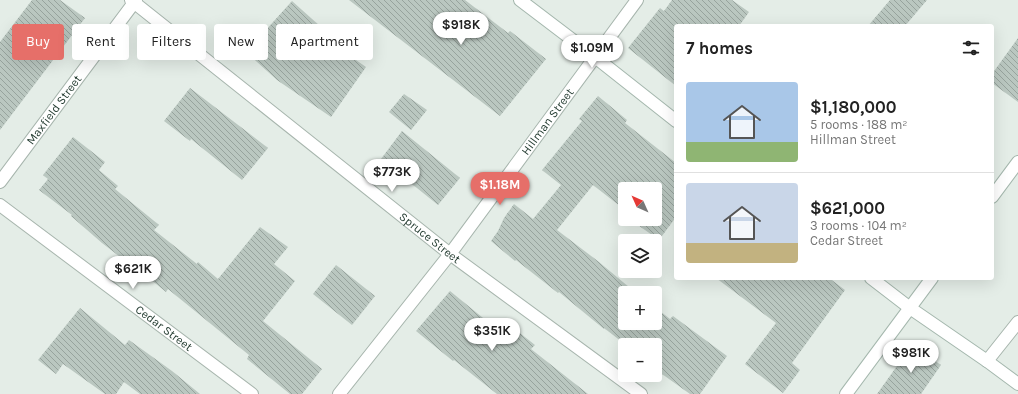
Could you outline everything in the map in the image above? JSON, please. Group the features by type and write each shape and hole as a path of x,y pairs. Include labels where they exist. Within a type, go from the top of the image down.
{"street":[{"path":"520,0 674,119"},
{"name":"Hillman Street","path":"339,394 450,254 637,0"},
{"name":"Maxfield Street","path":"0,182 134,1"},
{"name":"Spruce Street","path":"134,1 450,254 641,394"},
{"path":"994,194 1018,162"},
{"name":"Cedar Street","path":"0,205 252,394"},
{"path":"874,280 910,308 1018,384"},
{"path":"846,394 931,280"},
{"path":"987,361 1018,322"}],"building":[{"path":"32,0 60,0 85,18 80,24 72,24 72,35 64,46 64,24 14,24"},
{"path":"349,0 465,0 508,33 510,31 546,59 500,116"},
{"path":"672,0 732,0 749,12 740,24 674,24 674,84 628,48 660,8 664,11"},
{"path":"890,0 927,0 907,24 870,24"},
{"path":"292,1 318,24 276,24 276,60 356,60 366,67 331,117 277,80 255,60 268,60 268,28"},
{"path":"12,26 12,60 53,60 0,130 0,42"},
{"path":"1018,38 1018,102 994,84 994,71"},
{"path":"190,88 268,148 242,180 191,139 190,141 164,121"},
{"path":"404,94 427,110 411,130 389,112"},
{"path":"598,96 627,120 625,123 674,161 674,220 662,236 662,234 651,234 639,226 662,226 662,182 618,182 618,205 593,185 557,230 628,286 618,286 618,330 662,330 662,313 670,319 673,316 727,356 700,394 690,394 662,374 662,338 618,339 491,241 514,204 533,219 561,185 542,170 582,121 579,119"},
{"path":"402,131 460,178 438,205 381,159"},
{"path":"73,137 105,162 99,170 118,186 115,189 159,225 154,230 197,264 198,262 218,279 260,227 288,247 274,264 295,281 263,321 322,369 302,394 290,394 247,359 249,355 168,289 166,292 129,262 128,263 102,243 71,216 72,215 39,190 48,179 43,175"},
{"path":"336,265 375,296 352,325 313,294"},
{"path":"719,280 832,280 845,290 792,363 800,370 783,393 745,364 776,323"},
{"path":"450,291 499,331 506,322 535,345 531,349 588,394 497,394 416,331"},
{"path":"80,308 125,345 129,340 172,371 200,394 140,394 124,382 116,394 105,394 63,364 56,374 38,360"},
{"path":"912,345 941,365 921,394 877,394"}]}
